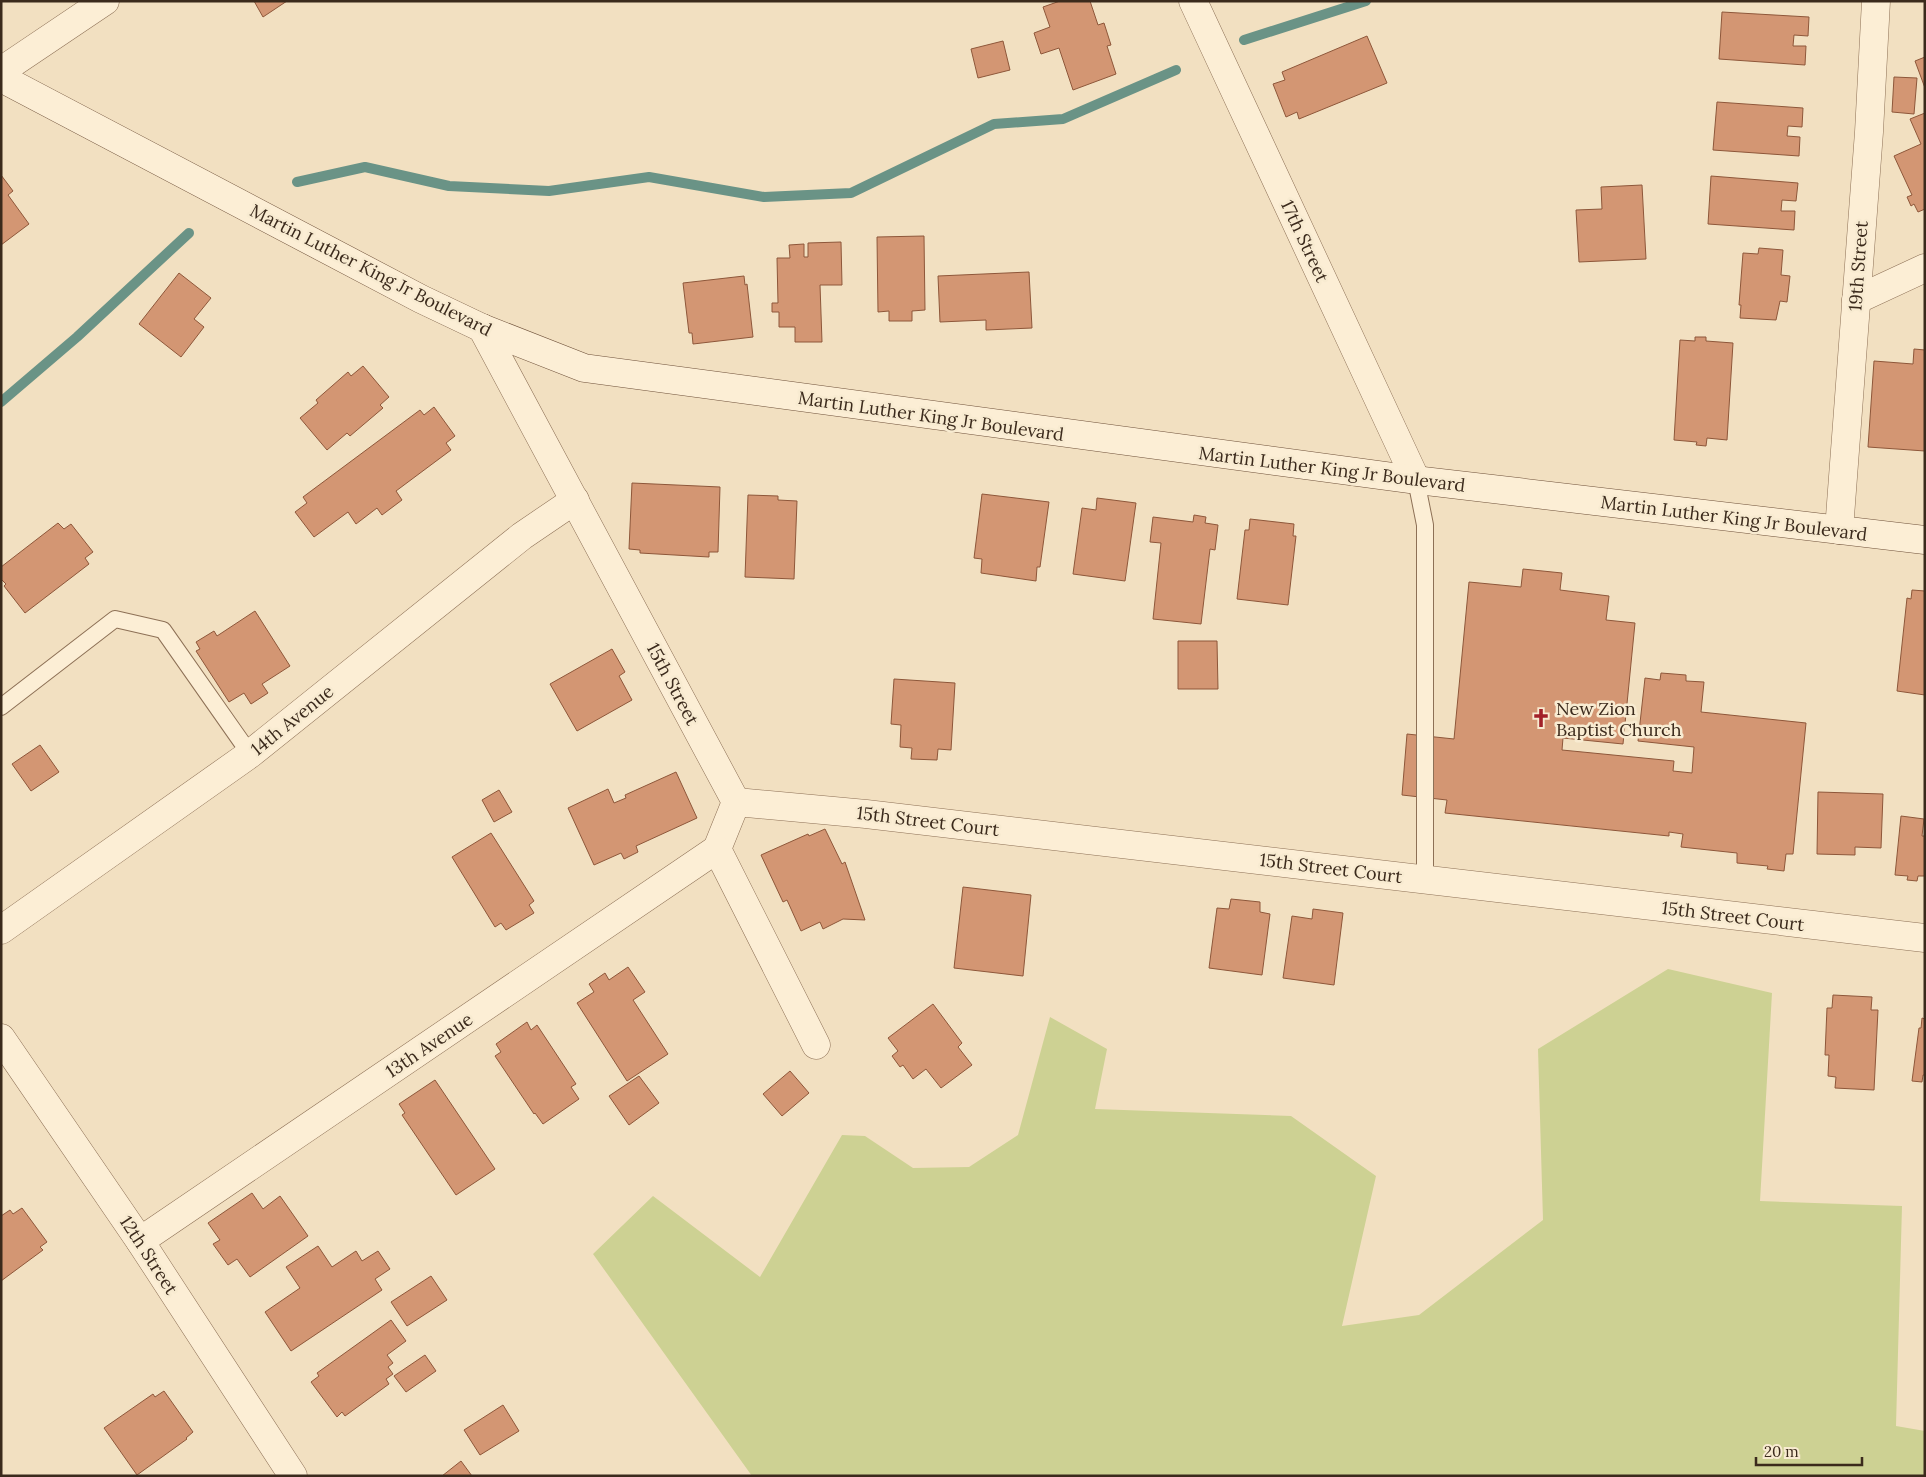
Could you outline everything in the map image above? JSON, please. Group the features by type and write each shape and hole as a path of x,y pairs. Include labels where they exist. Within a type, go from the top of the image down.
{"street":[{"path":"1,72 105,1"},
{"name":"17th Street","path":"1193,1 1416,480"},
{"name":"19th Street","path":"1839,530 1869,132 1876,1"},
{"name":"Martin Luther King Jr Boulevard","path":"1,78 421,299 482,328 584,368 1416,480 1925,540"},
{"path":"1856,300 1925,268"},
{"name":"15th Street","path":"482,328 736,802"},
{"name":"14th Avenue","path":"1,930 250,754 522,536 575,500"},
{"path":"736,802 717,850 816,1045"},
{"name":"15th Street Court","path":"736,802 866,814 1925,938"},
{"name":"13th Avenue","path":"140,1240 717,850"},
{"name":"12th Street","path":"1,1038 140,1240 293,1476"}],"lane":[{"path":"1416,480 1424,525 1425,880"},
{"path":"1,707 115,619 163,630 250,754"}],"green space":[{"path":"1668,969 1772,993 1760,1201 1902,1206 1896,1426 1925,1431 1925,1476 752,1476 593,1254 653,1196 760,1277 842,1135 865,1136 913,1168 969,1167 1018,1135 1050,1017 1107,1049 1095,1109 1291,1116 1376,1176 1342,1326 1419,1315 1543,1220 1538,1049"}],"building":[{"path":"254,1 287,1 263,17"},
{"path":"1060,1 1090,1 1098,25 1104,23 1111,45 1107,46 1116,74 1073,90 1059,48 1041,54 1034,33 1050,27 1043,7"},
{"path":"1722,12 1809,17 1808,36 1794,35 1793,46 1806,46 1805,65 1719,59"},
{"path":"1367,36 1387,83 1299,119 1297,112 1286,117 1273,84 1285,80 1282,72"},
{"path":"1003,41 1010,70 978,78 971,49"},
{"path":"1925,57 1925,88 1915,61"},
{"path":"1894,77 1917,78 1914,114 1892,112"},
{"path":"1717,102 1803,108 1802,127 1788,126 1787,136 1800,137 1799,156 1713,150"},
{"path":"1925,113 1925,209 1918,212 1914,204 1911,206 1907,197 1912,195 1894,156 1921,144 1910,119"},
{"path":"1,175 13,191 8,195 29,224 1,245"},
{"path":"1711,176 1798,183 1796,201 1782,200 1781,211 1795,211 1794,230 1708,224"},
{"path":"1642,185 1646,259 1579,262 1576,210 1602,209 1601,187"},
{"path":"924,236 925,310 912,311 912,321 889,321 889,311 878,312 877,237"},
{"path":"841,242 842,285 820,285 822,342 795,342 795,327 779,327 779,312 772,312 772,303 778,303 777,258 790,258 789,245 804,244 804,257 808,257 808,243"},
{"path":"1759,248 1783,250 1781,275 1790,276 1787,302 1780,301 1776,320 1740,318 1741,305 1739,305 1743,253 1758,254"},
{"path":"1029,272 1032,328 986,330 986,320 940,322 938,276"},
{"path":"179,273 211,298 194,319 204,327 181,357 139,324"},
{"path":"744,276 745,285 747,284 753,337 693,344 692,333 689,333 683,283"},
{"path":"1695,337 1706,337 1706,341 1733,343 1727,440 1707,438 1706,446 1696,445 1697,442 1674,440 1680,340 1695,341"},
{"path":"1914,349 1925,350 1925,451 1868,447 1874,361 1913,364"},
{"path":"363,366 389,397 380,405 383,408 350,436 347,433 327,450 300,418 318,403 316,400 348,372 351,376"},
{"path":"434,407 455,436 446,443 451,450 396,491 402,500 382,515 377,508 356,524 348,512 314,537 295,512 307,503 303,497 420,410 424,415"},
{"path":"632,483 720,487 718,552 709,552 709,557 640,553 640,550 629,549"},
{"path":"982,494 1049,502 1040,567 1037,567 1036,581 981,573 982,559 974,558"},
{"path":"748,495 778,496 778,500 797,501 794,579 745,577"},
{"path":"1097,498 1136,503 1125,581 1073,574 1082,508 1096,510"},
{"path":"1194,515 1206,517 1205,523 1218,525 1215,550 1210,549 1201,624 1153,619 1161,543 1150,542 1153,517 1193,522"},
{"path":"1250,519 1294,524 1293,536 1296,536 1288,605 1237,599 1245,530 1249,530"},
{"path":"58,523 64,529 71,524 93,552 85,558 89,564 25,613 4,586 6,584 1,581 1,567"},
{"name":"New Zion Baptist Church","path":"1523,569 1562,573 1560,590 1609,596 1606,620 1635,623 1623,744 1563,738 1562,750 1674,761 1673,771 1692,773 1694,747 1638,741 1645,678 1660,680 1661,673 1686,675 1686,681 1704,682 1701,712 1806,723 1793,854 1786,854 1784,871 1767,869 1768,866 1737,863 1737,853 1681,847 1683,834 1669,832 1669,836 1445,813 1447,800 1402,795 1407,734 1454,739 1469,582 1521,587"},
{"path":"1912,590 1925,591 1925,695 1897,691 1907,598 1911,599"},
{"path":"255,611 290,666 262,684 268,693 251,704 244,693 229,702 196,651 200,649 196,642 214,631 217,636"},
{"path":"1178,641 1217,641 1218,689 1178,689"},
{"path":"612,649 625,672 619,676 632,700 577,731 550,684"},
{"path":"894,679 955,683 951,750 938,749 937,760 911,759 912,748 900,747 901,725 891,724"},
{"path":"40,745 59,772 31,791 12,764"},
{"path":"676,772 697,818 636,846 638,852 624,859 621,853 594,865 568,808 608,789 614,803 626,798 625,795"},
{"path":"499,790 512,812 494,822 482,800"},
{"path":"1818,792 1883,794 1881,848 1855,847 1855,855 1817,854"},
{"path":"1901,816 1924,819 1922,836 1925,836 1925,876 1918,876 1917,881 1907,880 1908,876 1895,875"},
{"path":"825,829 842,864 845,862 865,920 843,919 823,929 820,922 801,931 787,900 783,902 761,855 808,834 809,836"},
{"path":"491,833 534,901 529,905 534,913 506,930 501,923 495,927 452,857"},
{"path":"963,887 1031,895 1023,976 954,968"},
{"path":"1231,899 1260,902 1260,912 1270,914 1262,975 1209,968 1217,908 1229,909"},
{"path":"1313,909 1343,913 1334,985 1283,978 1292,916 1312,919"},
{"path":"628,967 645,992 633,1000 668,1054 627,1081 577,1003 594,992 589,984 605,973 609,980"},
{"path":"1833,995 1872,997 1871,1010 1878,1010 1874,1090 1835,1088 1836,1077 1828,1076 1829,1055 1825,1055 1827,1008 1832,1008"},
{"path":"933,1004 962,1043 958,1047 972,1065 941,1088 926,1069 913,1079 903,1065 900,1067 892,1056 898,1051 888,1038"},
{"path":"1922,1018 1925,1019 1925,1075 1923,1075 1922,1082 1912,1081"},
{"path":"527,1022 531,1030 537,1025 576,1084 571,1087 579,1099 543,1124 534,1114 495,1056 501,1052 496,1044"},
{"path":"790,1071 809,1093 782,1116 763,1094"},
{"path":"639,1076 659,1103 629,1125 609,1096"},
{"path":"435,1080 495,1169 456,1195 402,1115 405,1113 399,1104"},
{"path":"252,1193 263,1209 280,1196 308,1236 250,1277 237,1259 228,1265 213,1244 220,1240 208,1223"},
{"path":"22,1208 47,1242 40,1247 43,1250 1,1281 1,1216 10,1210 13,1214"},
{"path":"318,1246 332,1267 356,1251 362,1261 378,1251 390,1269 375,1279 382,1290 291,1351 265,1312 300,1288 286,1267"},
{"path":"431,1276 447,1300 407,1326 391,1302"},
{"path":"391,1320 406,1341 387,1355 393,1363 388,1367 393,1374 386,1379 389,1384 345,1416 342,1412 337,1417 311,1382 319,1376 317,1373"},
{"path":"425,1355 436,1371 406,1392 394,1376"},
{"path":"164,1391 193,1432 187,1439 137,1475 104,1428 153,1394 155,1397"},
{"path":"503,1405 519,1431 480,1455 464,1430"},
{"path":"461,1461 472,1476 442,1476"}],"waterway":[{"path":"1244,40 1366,1"},
{"path":"297,182 365,167 449,186 549,191 649,177 764,197 851,193 994,124 1063,119 1176,70"},
{"path":"1,402 77,337 189,233"}],"place":[{"name":"New Zion Baptist Church","path":"1541,718"}]}
